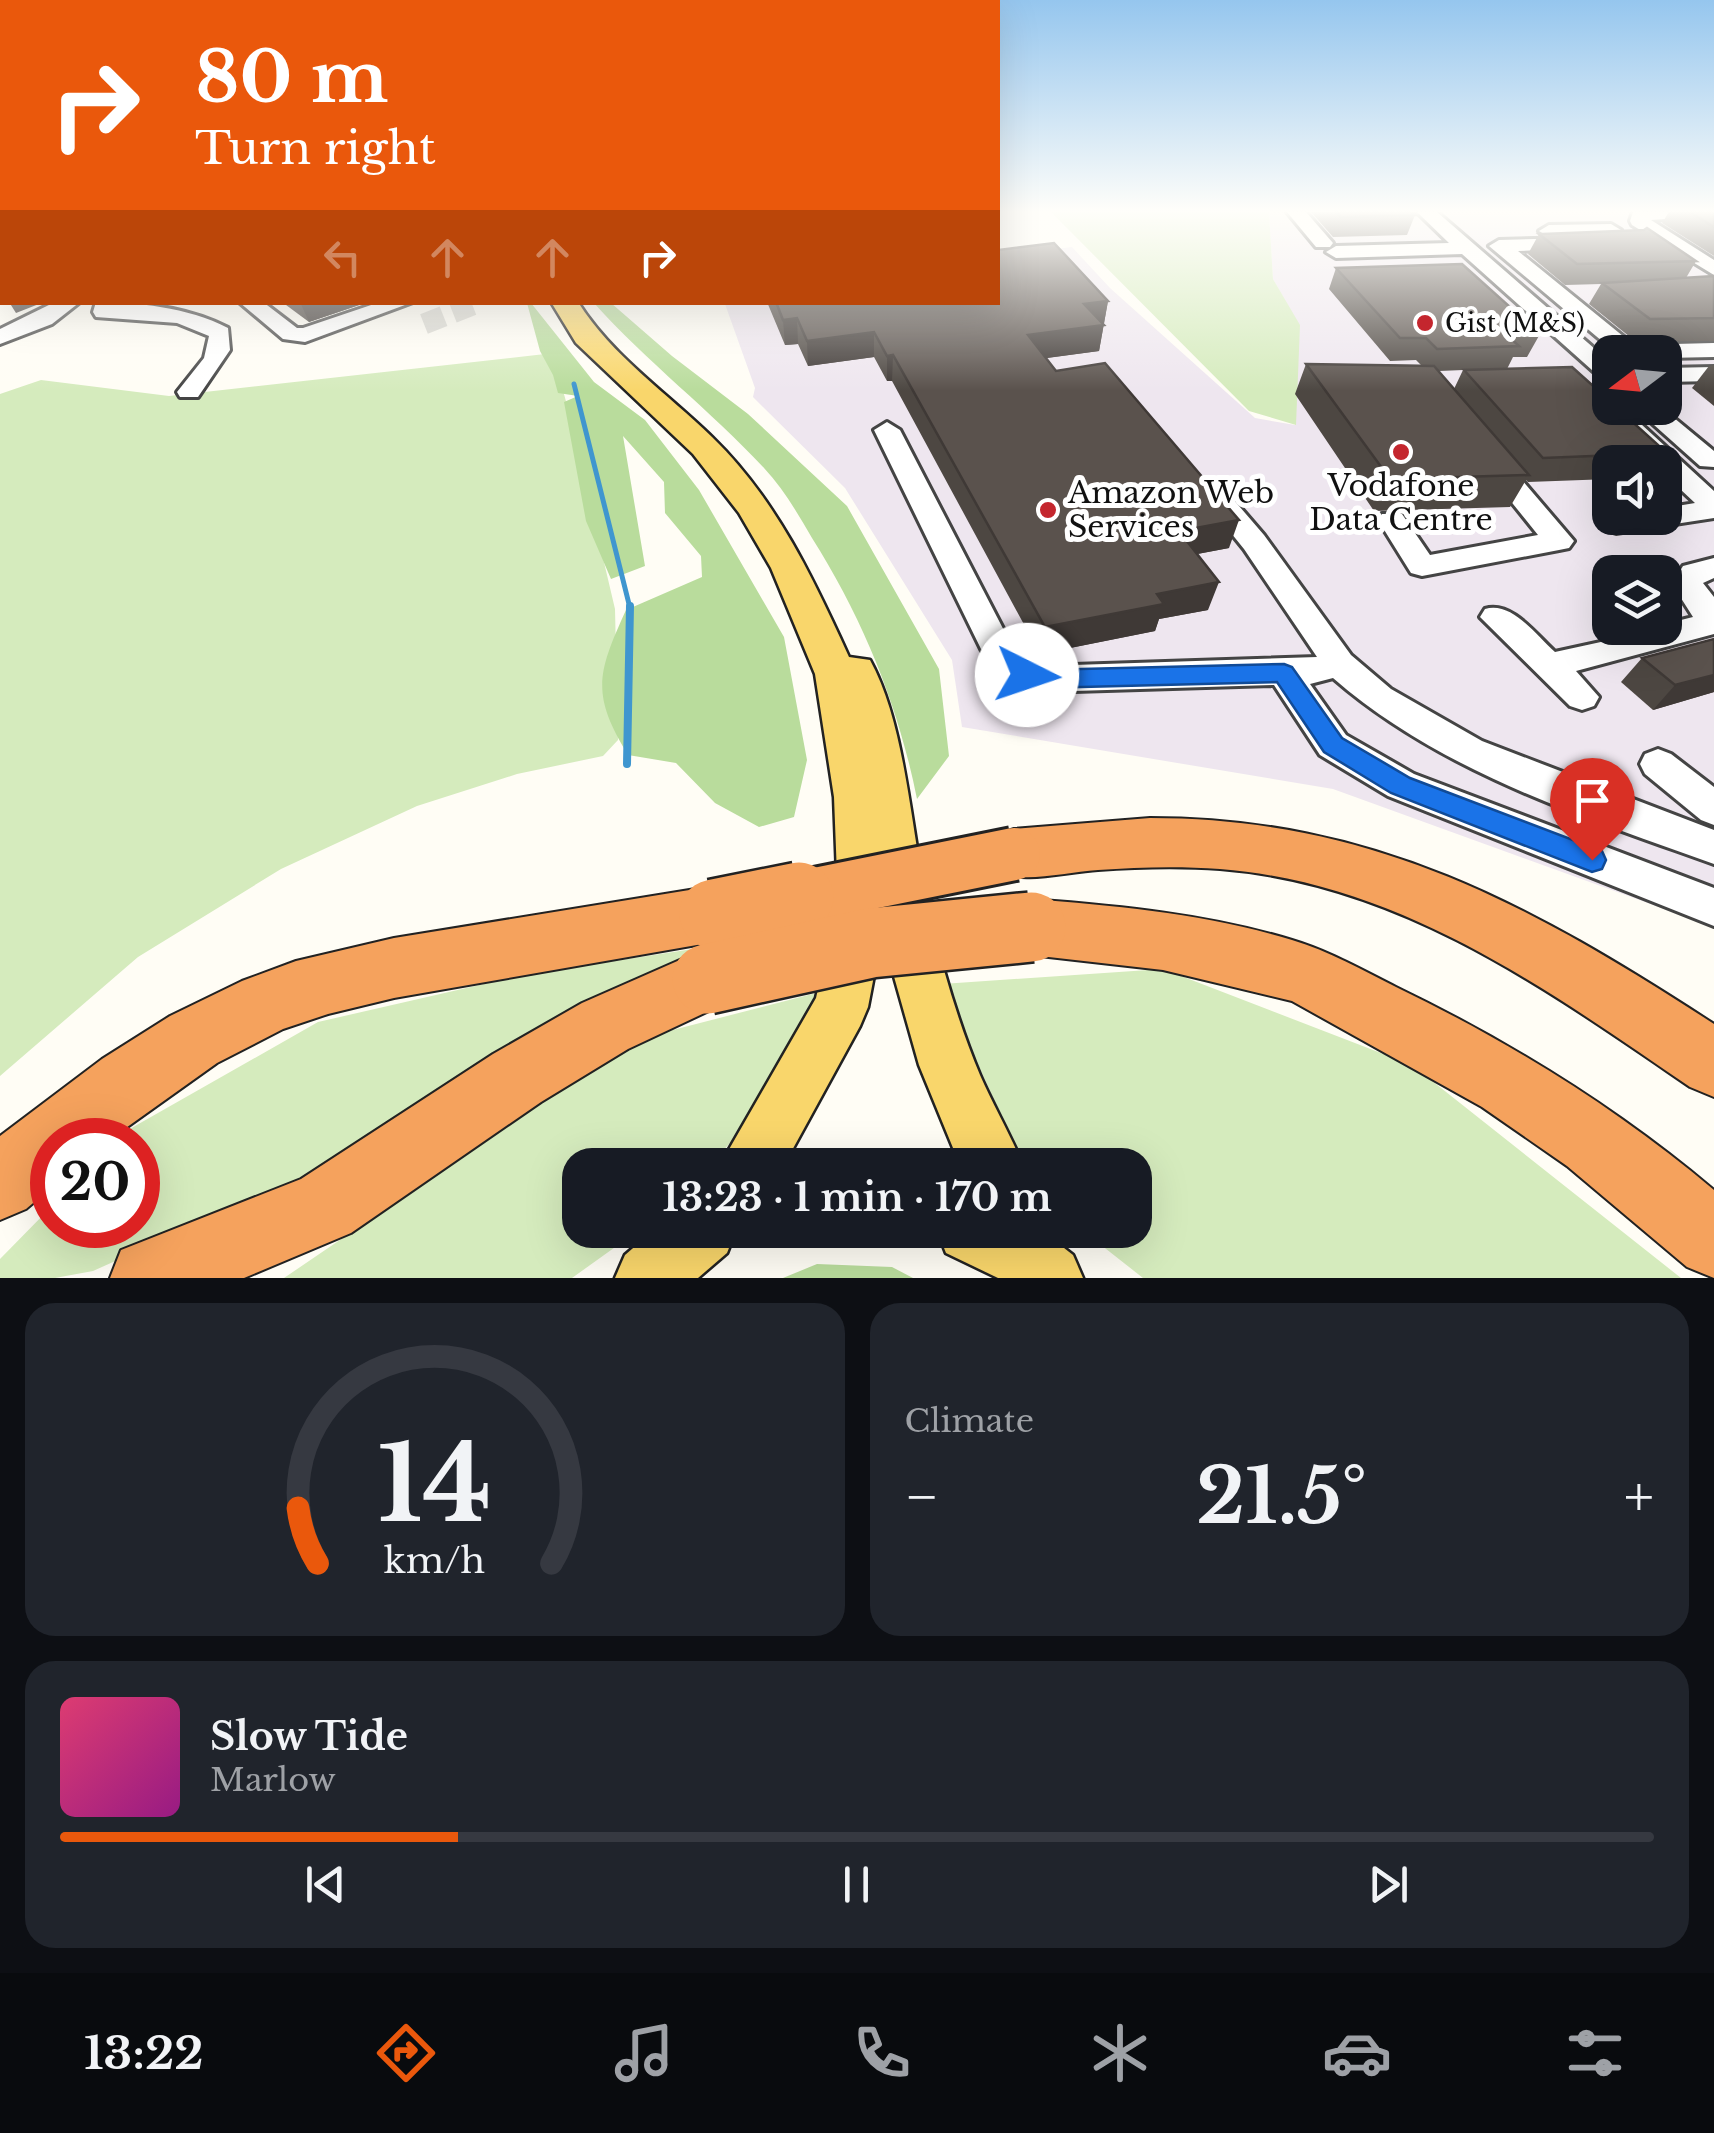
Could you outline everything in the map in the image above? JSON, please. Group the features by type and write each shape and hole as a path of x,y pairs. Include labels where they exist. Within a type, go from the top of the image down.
{"highway":[{"path":"150,1278 325,1208 517,1078 605,1026 710,947 1014,854 1138,842 1218,845 1288,852 1355,870 1437,901 1577,972 1714,1062"},
{"path":"0,1182 94,1106 186,1044 264,1004 344,978 710,947 870,942 1030,927 1122,934 1295,972 1396,1020 1505,1080 1652,1184 1714,1240"}],"main road":[{"path":"566,305 592,342 704,447 753,508 790,568 836,674 857,796 864,901 841,1007 761,1148"},
{"path":"586,305 623,352 764,488 786,515 817,574 875,728 897,886 938,1046 984,1148"},
{"path":"648,1278 683,1248"},
{"path":"1011,1248 1050,1278"},
{"path":"1035,1248 1050,1278"}],"street":[{"path":"1494,272 1522,296 1592,377"},
{"path":"1530,272 1607,335"},
{"path":"1522,296 1598,294"},
{"path":"0,337 44,320 66,305"},
{"path":"106,305 104,312 171,313 206,324 220,333 222,345 189,392"},
{"path":"252,305 290,334 305,336 395,305"},
{"path":"1682,351 1714,350"},
{"path":"1682,375 1714,374"},
{"path":"1636,425 1714,508"},
{"path":"1668,425 1709,460 1714,460"},
{"path":"887,430 998,651 1013,668 1041,679 1284,673 1339,664"},
{"path":"1392,520 1422,566 1559,541 1474,440"},
{"path":"1191,467 1254,542 1339,664 1398,713 1470,752 1714,847"},
{"path":"1682,514 1714,508"},
{"path":"1550,666 1708,624 1708,612 1688,584 1688,577 1714,568"},
{"path":"1496,617 1582,697"},
{"path":"1284,673 1333,745 1400,785 1714,907"},
{"path":"1658,764 1714,809"}],"shaded area":[{"path":"1000,272 1095,272 1255,418 1295,425 1299,325 1273,272 1714,272 1714,927 1333,789 962,727 952,660 845,488 753,397 755,388 725,305 1000,305"}],"green space":[{"path":"1110,272 1273,272 1300,325 1296,425 1249,411"},
{"path":"528,305 533,305 594,382 645,420 699,490 784,637 807,760 794,817 759,827 715,803 676,763 628,755 616,734 603,699 602,684 609,651 626,610 702,577 701,556 665,513 664,482 623,436 645,566 611,579 586,521 564,402 578,396 558,393 540,351"},
{"path":"596,305 613,305 748,414 847,506 939,669 949,756 917,799 900,730 863,631 790,502 743,447"},
{"path":"545,354 559,376 567,405 615,609 618,740 603,756 517,774 417,806 281,869 138,957 0,1076 0,394 41,380 169,396"},
{"path":"732,943 519,1053 303,1177 160,1241 160,1118 149,1118 318,1022 523,975"},
{"path":"1163,969 1412,1065 1681,1278 1143,1278 1105,1248 1152,1248 1152,1148 1015,1148 942,984"},
{"path":"824,991 740,1132 725,1148 562,1148 562,1248 614,1248 572,1278 284,1278 634,1040"},
{"path":"30,1228 30,1248 144,1248 93,1271 55,1278 0,1278 0,1259"},
{"path":"817,1264 892,1267 913,1278 783,1278"}],"building":[{"path":"1000,272 1081,272 1108,301 1084,304 1104,325 1028,335 1056,371 1105,363 1239,520 1179,531 1219,582 1157,594 1164,604 1045,627 893,355 887,356 874,332 807,341 797,318 783,320 777,305 1000,305"},
{"name":"Gist (M&S)","path":"1339,272 1471,272 1540,334 1507,335 1519,346 1437,349 1426,338 1400,338"},
{"path":"1714,276 1714,318 1650,319 1602,283"},
{"path":"1306,364 1434,366 1529,475 1390,479"},
{"path":"1572,367 1592,385 1592,425 1636,425 1658,445 1592,445 1592,456 1543,458 1464,370"},
{"path":"1714,639 1714,675 1675,685 1642,658"}],"waterway":[{"path":"574,384 630,608"},
{"path":"627,764 630,608"}],"tunnel":[{"path":"424,324 472,305"}],"place":[{"name":"Gist (M&S)","path":"1425,323"},
{"name":"Vodafone Data Centre","path":"1401,452"},
{"name":"Amazon Web Services","path":"1048,510"}],"route":[{"path":"1027,675 1041,679 1284,673 1333,745 1400,785 1592,860"}]}
